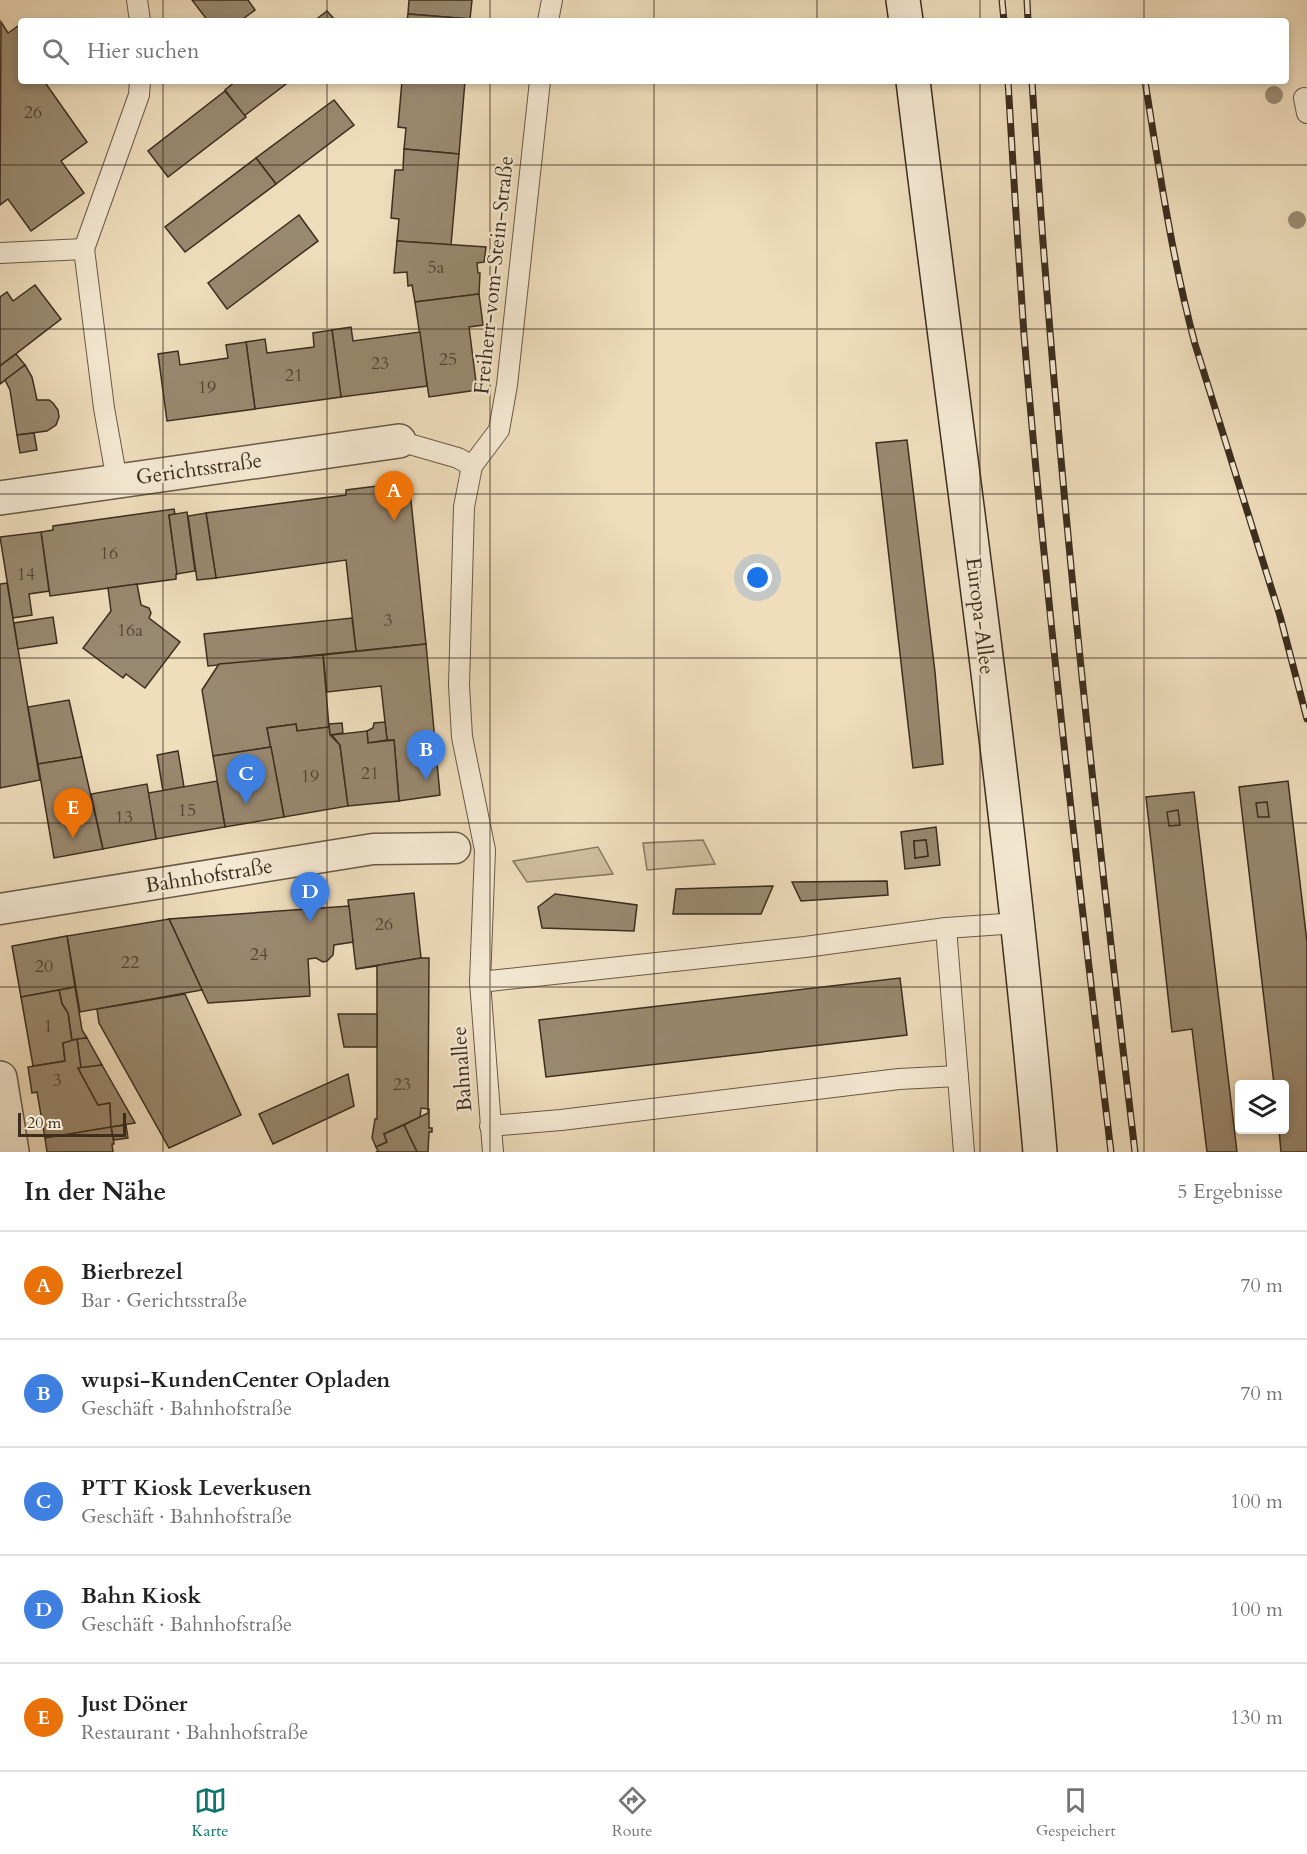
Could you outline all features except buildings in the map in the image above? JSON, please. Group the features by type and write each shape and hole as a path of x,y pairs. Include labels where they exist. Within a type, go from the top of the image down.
{"main road":[{"path":"903,0 906,18"},
{"name":"Europa-Allee","path":"913,84 943,333 1007,823 1040,1152"},
{"name":"Gerichtsstraße","path":"0,498 399,441"},
{"path":"1,1088 12,1152"}],"street":[{"name":"Bahnhofstraße","path":"0,909 374,849 455,848"}],"lane":[{"path":"137,0 140,18"},
{"path":"549,18 552,0"},
{"path":"117,481 104,408 84,249 139,95 140,84"},
{"name":"Freiherr-vom-Stein-Straße","path":"472,466 500,430 506,396 540,84"},
{"path":"0,253 84,249"},
{"path":"399,441 458,458 472,466"},
{"name":"Bahnallee","path":"472,466 464,507 459,686 462,737 485,850 480,982 493,1152"},
{"path":"480,982 805,947 946,928 1018,923"},
{"path":"946,928 964,1152"},
{"path":"490,1126 561,1120 899,1079 958,1076"}],"shaded area":[{"path":"703,840 715,864 647,870 643,843"},
{"path":"598,847 613,874 527,882 513,861"}],"railway":[{"path":"1002,0 1004,18"},
{"path":"1027,0 1028,18"},
{"path":"1008,84 1024,335 1043,540 1075,846 1111,1152"},
{"path":"1032,84 1063,483 1104,885 1135,1152"},
{"path":"1145,84 1173,246 1195,344 1280,616 1307,719"}],"place":[{"name":"Bierbrezel","path":"394,521"},
{"name":"wupsi-KundenCenter Opladen","path":"426,780"},
{"name":"PTT Kiosk Leverkusen","path":"246,804"},
{"name":"Just Döner","path":"73,838"},
{"name":"Bahn Kiosk","path":"310,922"}]}
